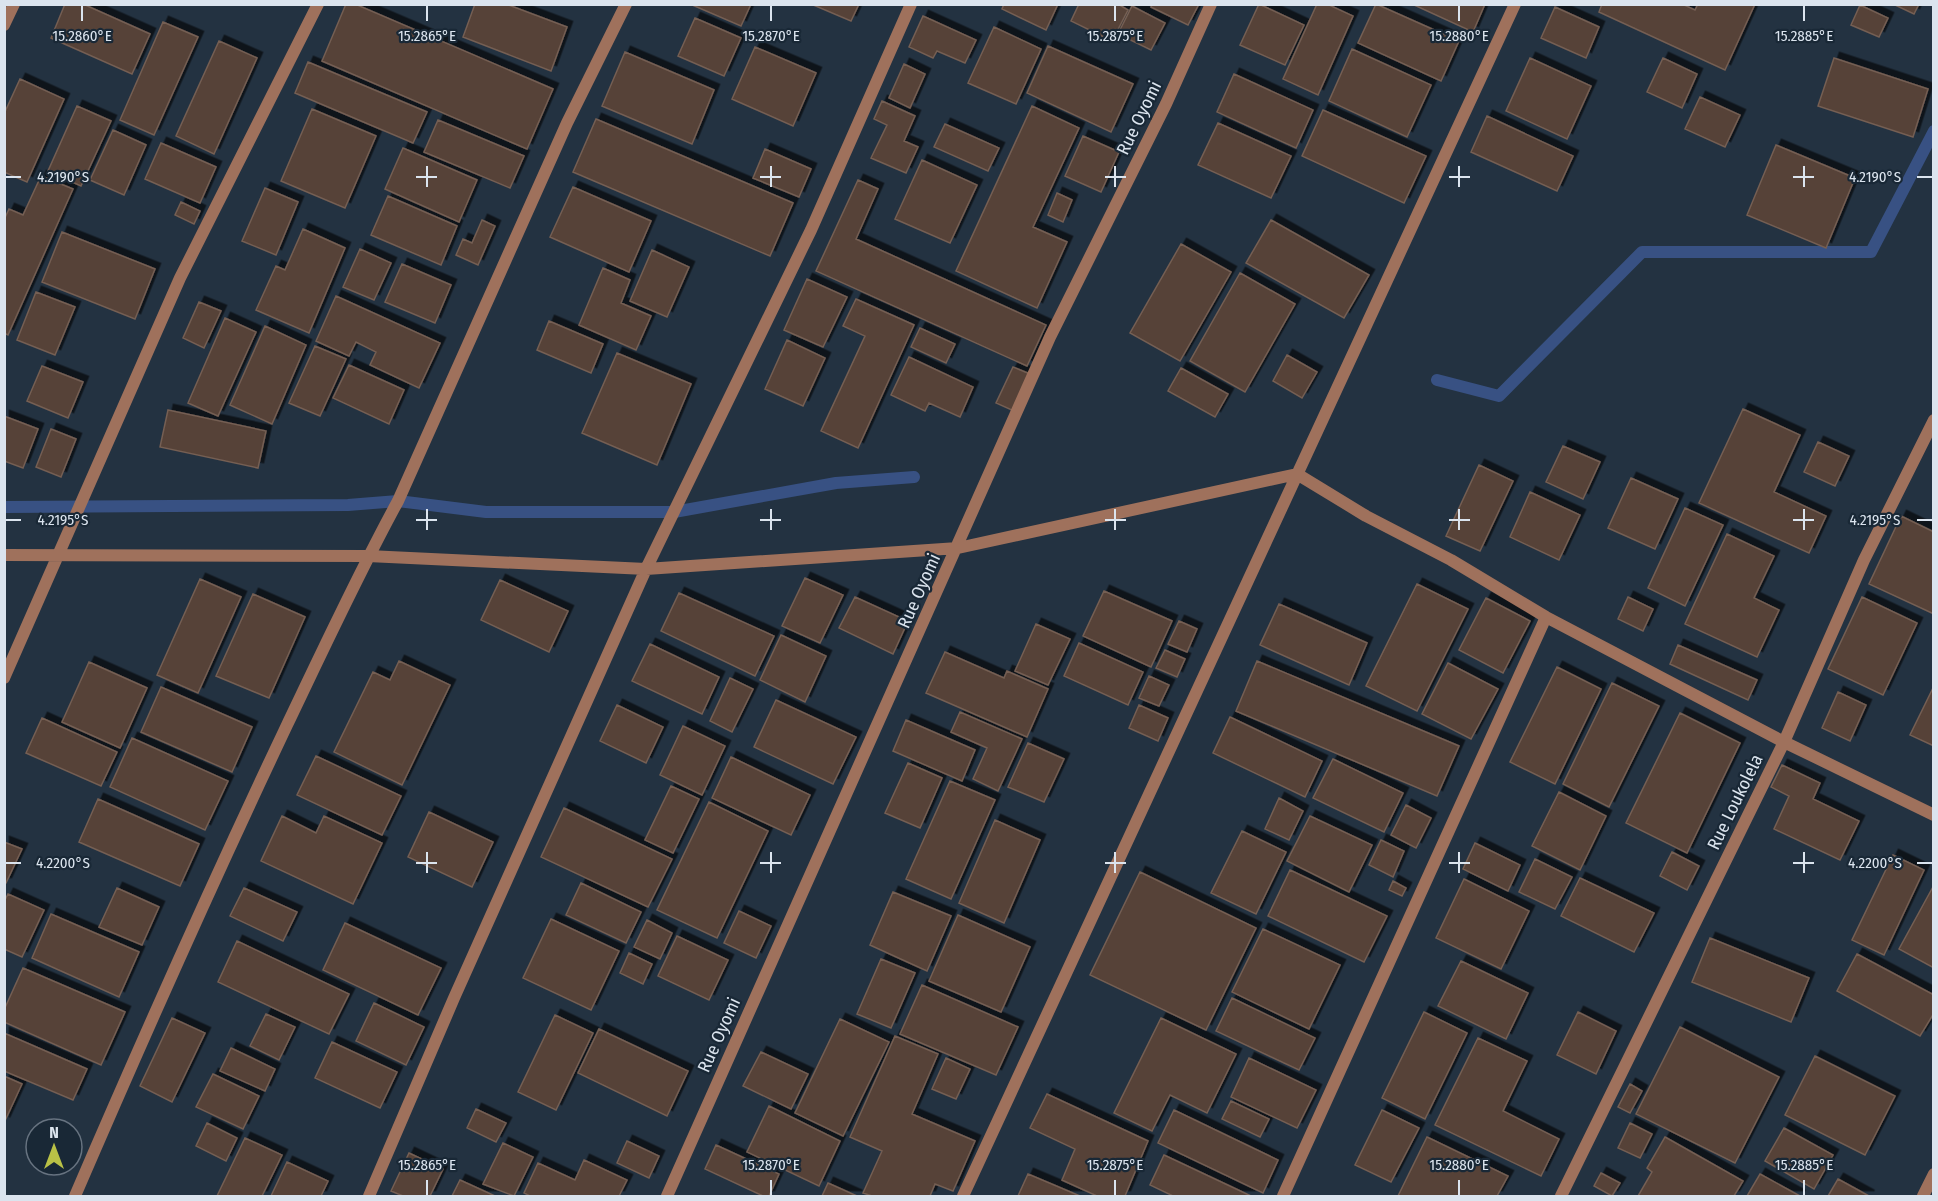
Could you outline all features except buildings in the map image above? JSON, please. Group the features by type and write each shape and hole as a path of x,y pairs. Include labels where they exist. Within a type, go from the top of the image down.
{"street":[{"path":"4,25 14,4"},
{"path":"4,678 61,554 180,278 318,4"},
{"path":"75,1197 182,950 368,556 398,501 567,123 626,4"},
{"path":"369,1197 454,998 646,569 811,230 911,4"},
{"name":"Rue Oyomi","path":"667,1197 1050,338 1166,104 1211,4"},
{"path":"963,1197 1515,4"},
{"name":"Rue Loukolela","path":"1562,1197 1784,742 1864,560 1934,420"},
{"path":"4,555 368,556 646,569 958,548 1297,474 1546,617 1784,742 1934,815"},
{"path":"1283,1197 1546,617"},
{"path":"1923,1197 1934,1174"}],"waterway":[{"path":"1437,380 1499,396 1642,252 1871,252 1934,131"},
{"path":"4,507 348,505 398,501 486,512 674,512 836,483 914,477"}]}
